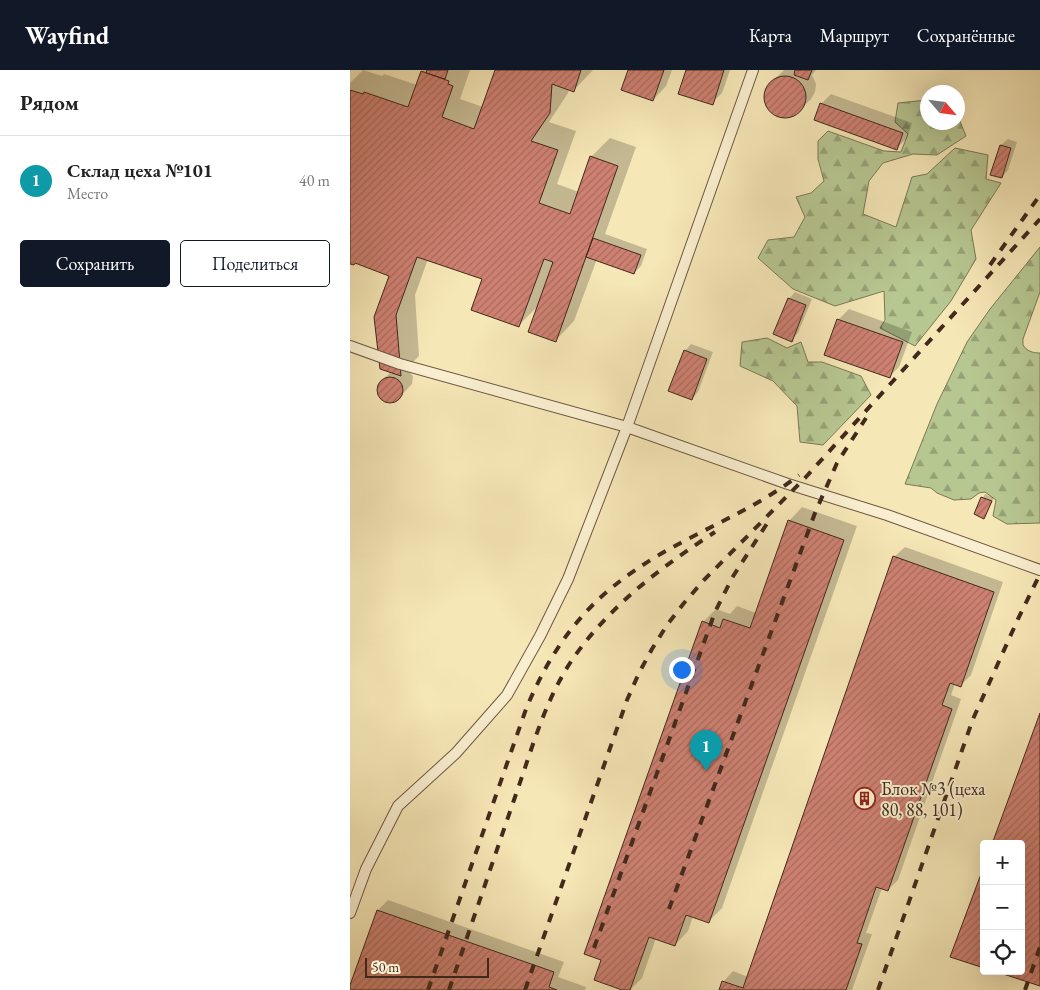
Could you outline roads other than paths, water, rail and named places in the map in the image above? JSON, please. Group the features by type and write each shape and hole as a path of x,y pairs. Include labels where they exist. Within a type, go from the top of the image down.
{"lane":[{"path":"350,913 366,869 398,806 456,753 507,695 540,636 568,579 627,427 753,70"},
{"path":"350,346 400,364 627,427 788,484 887,515 1040,570"}],"railway":[{"path":"990,265 1040,195"},
{"path":"525,990 627,700 639,673 667,625 704,580 805,478 1040,219"},
{"path":"669,909 815,513 837,463 866,418"},
{"path":"428,990 526,709 555,652 572,628 591,607 635,570 760,501 799,475"},
{"path":"594,948 715,612 732,578 768,522"},
{"path":"449,990 533,743 547,707 564,673 588,638 638,588 675,559 715,532"},
{"path":"878,990 973,719 1040,574"},
{"path":"1025,990 1040,947"}],"place":[{"name":"Склад цеха №101","path":"706,771"},
{"name":"Блок №3 (цеха 80, 88, 101)","path":"865,798"}]}
